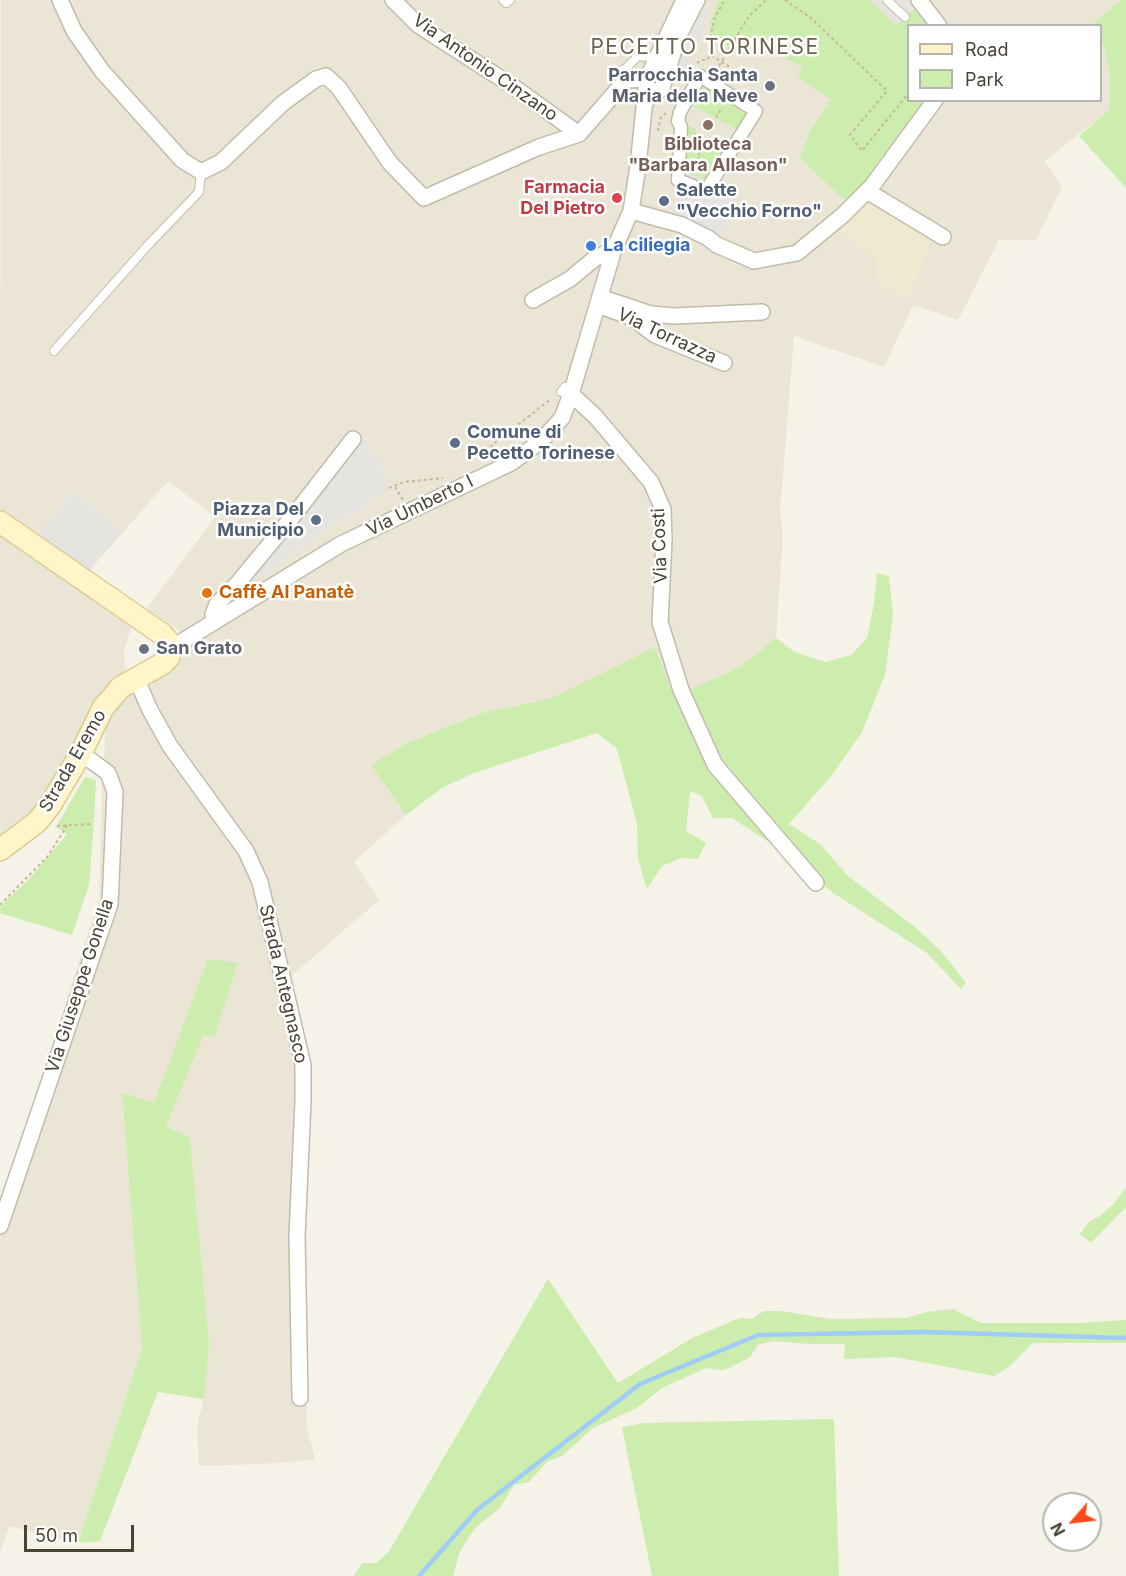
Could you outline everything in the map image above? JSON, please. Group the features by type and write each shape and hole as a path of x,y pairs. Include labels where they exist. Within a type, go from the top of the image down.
{"main road":[{"path":"0,522 162,634 168,641 170,649"},
{"name":"Strada Eremo","path":"0,850 37,822 62,788 104,708 122,687 162,664 169,657 170,649"}],"street":[{"path":"60,0 74,31 102,71 183,160 201,172 221,162 283,103 316,79 326,76 339,88 390,163 424,198 539,147 579,134 626,80 647,79"},
{"name":"Via Antonio Cinzano","path":"393,0 418,26 511,85 579,134"},
{"name":"Via Umberto I","path":"170,649 341,544 511,463 541,441 562,418 614,249 631,211 639,166 647,79 684,0"},
{"path":"644,102 662,88 678,37 697,0"},
{"path":"919,0 937,24"},
{"path":"693,186 678,180 681,127 678,121 680,112 700,76 756,111 709,186"},
{"path":"631,211 682,225 708,238 717,246 754,261 797,253 843,215 867,190 889,165 934,102"},
{"path":"867,190 943,237"},
{"path":"533,300 570,279 594,259 614,249"},
{"name":"Via Torrazza","path":"724,363 655,335 631,317 603,308 599,301 606,299 651,314 675,316 762,312"},
{"name":"Via Costi","path":"569,391 595,416 651,482 663,509 664,540 660,622 681,690 715,765 816,883"},
{"path":"213,622 217,604 237,584 353,439"},
{"name":"Strada Antegnasco","path":"136,678 170,746 246,851 260,882 303,1065 297,1236 300,1398"},
{"name":"Via Giuseppe Gonella","path":"0,1226 111,904 115,792 108,772 80,755"}],"lane":[{"path":"503,0 506,3 510,0"},
{"path":"887,0 905,17"},
{"path":"613,74 625,69 638,56 657,58"},
{"path":"54,351 149,244 199,192 201,172"}],"path":[{"path":"694,66 701,60 707,60 713,51 711,33 715,17 725,0"},
{"path":"710,81 749,16 766,0"},
{"path":"785,0 811,18 887,91 850,135 862,151 907,96"},
{"path":"711,55 737,72"},
{"path":"717,118 722,108"},
{"path":"681,127 729,153"},
{"path":"693,186 693,177 703,138"},
{"path":"485,459 493,444 569,391"},
{"path":"389,488 404,482 450,478"},
{"path":"394,487 403,500"},
{"path":"0,905 48,856 68,824"},
{"path":"55,826 92,824"}],"shaded area":[{"path":"1,0 1121,0 1092,24 907,24 907,102 1102,102 1102,45 1110,74 1110,109 1045,161 1062,187 1036,240 999,240 958,320 913,305 884,367 794,336 780,513 783,535 776,638 740,667 673,698 655,647 552,698 482,713 405,744 371,765 406,815 354,862 379,900 288,979 309,1065 303,1241 307,1427 315,1460 199,1466 197,1426 204,1399 209,1345 190,1138 166,1126 204,1033 213,1038 238,964 208,959 154,1103 122,1094 142,1348 78,1543 9,1526 0,1554 0,1209 99,899 106,723 116,701 145,689 177,663 184,654 182,633 147,608 215,517 168,481 89,571 0,509"},
{"path":"697,0 709,9 703,31 687,69 671,61"},
{"path":"871,0 906,0 915,8 898,23"},
{"path":"685,172 708,181 715,181 738,197 732,209 730,221 717,245 673,222"},
{"path":"874,197 932,236 909,298 878,283 876,259 845,235 839,225 848,211 857,216 867,200"},
{"name":"Piazza Del Municipio","path":"363,438 379,460 389,488 355,514 331,526 238,595 237,584"},
{"path":"74,491 122,531 87,573 36,535"},
{"path":"0,534 132,626 124,650 125,672 107,689 43,803 0,843"}],"green space":[{"path":"869,0 896,26 915,8 928,24 907,24 907,102 930,102 848,203 800,158 810,131 831,100 798,77 803,68 753,40 744,55 716,40 710,30 710,23 719,1"},
{"path":"1121,0 1126,0 1126,188 1079,136 1110,109 1110,74 1102,45 1102,24 1092,24"},
{"path":"703,83 751,111 740,131 692,105"},
{"path":"680,121 696,129 695,133 730,148 708,181 685,172"},
{"path":"877,573 889,576 893,615 885,675 862,732 832,775 789,824 820,844 848,876 915,927 941,951 966,983 961,989 927,953 833,893 772,844 732,818 713,818 702,796 690,791 686,831 706,843 698,859 681,858 662,866 647,889 638,859 637,824 617,749 597,733 474,773 442,788 406,815 371,765 405,744 482,713 552,698 655,647 674,697 740,667 776,638 795,652 825,662 851,655 867,638"},
{"path":"85,777 96,780 89,885 72,935 0,913 0,907 31,877 67,834 56,827"},
{"path":"208,959 238,963 214,1038 204,1034 166,1126 190,1138 209,1345 204,1399 158,1392 100,1541 78,1543 142,1348 122,1093 154,1103"},
{"path":"1126,1187 1126,1207 1091,1243 1080,1234 1089,1222 1114,1204"},
{"path":"548,1279 618,1383 694,1337 740,1318 752,1319 764,1311 781,1311 831,1319 905,1318 927,1312 953,1309 981,1323 1082,1323 1126,1320 1126,1343 1033,1343 1010,1366 994,1376 896,1357 844,1359 845,1344 773,1341 758,1345 750,1357 727,1369 706,1368 662,1388 637,1408 593,1428 562,1456 547,1462 529,1482 514,1485 500,1508 476,1527 460,1551 453,1576 354,1576 362,1563 376,1563 388,1553"},
{"path":"834,1419 839,1576 652,1576 622,1427 644,1423"}],"waterway":[{"path":"419,1576 477,1510 640,1384 758,1335 922,1332 1126,1338"}],"place":[{"name":"Parrocchia Santa Maria della Neve","path":"770,86"},
{"name":"Biblioteca \"Barbara Allason\"","path":"708,125"},
{"name":"Farmacia Del Pietro","path":"617,198"},
{"name":"Salette \"Vecchio Forno\"","path":"664,201"},
{"name":"La ciliegia","path":"591,246"},
{"name":"Comune di Pecetto Torinese","path":"455,443"},
{"name":"Piazza Del Municipio","path":"316,520"},
{"name":"Caffè Al Panatè","path":"207,593"},
{"name":"San Grato","path":"144,649"}],"district":[{"name":"PECETTO TORINESE","path":"705,48"}]}
